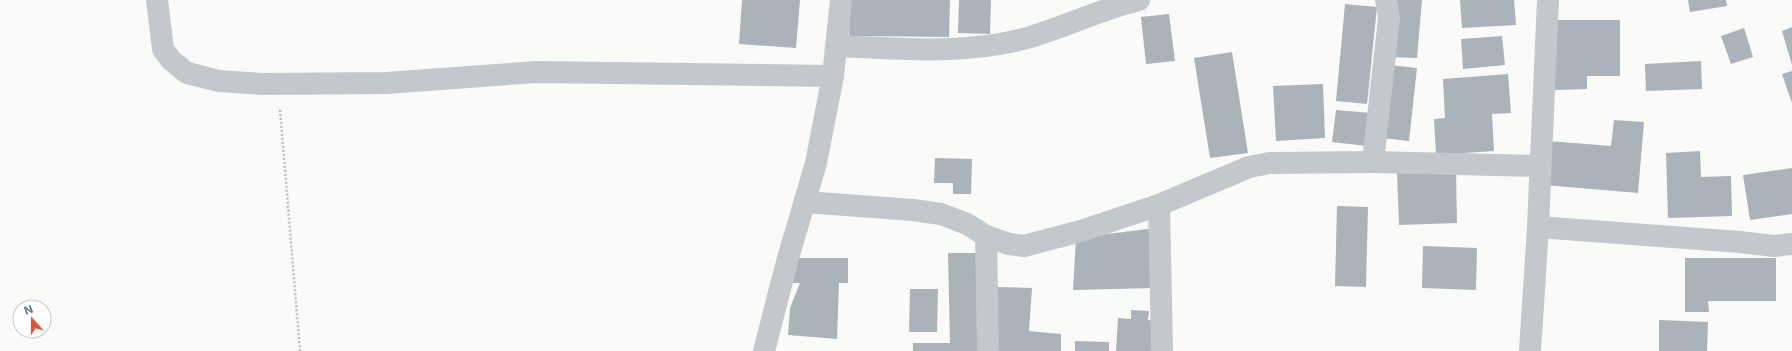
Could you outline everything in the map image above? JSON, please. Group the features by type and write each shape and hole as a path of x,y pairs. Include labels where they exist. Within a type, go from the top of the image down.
{"street":[{"path":"157,0 163,49 171,60 187,73 219,81 278,84 386,83 536,72 833,76"},
{"path":"764,351 788,258 816,163 833,76 842,0"},
{"path":"837,46 931,50 990,46 1026,38 1139,0"},
{"path":"1373,162 1389,17 1386,0"},
{"path":"1530,351 1538,227 1548,0"},
{"path":"805,202 913,210 941,214 968,224 986,236 1009,244 1024,246 1081,231 1159,205 1237,172 1270,162 1373,162 1540,166"},
{"path":"1159,205 1162,351"},
{"path":"1538,227 1740,242 1774,246 1792,244"},
{"path":"986,236 988,351"}],"path":[{"path":"278,84 300,351"}],"building":[{"path":"742,0 800,0 796,48 739,44"},
{"path":"850,0 950,0 949,37 849,36"},
{"path":"959,0 991,0 990,34 958,33"},
{"path":"1392,0 1422,0 1417,58 1388,57"},
{"path":"1460,0 1514,0 1516,25 1462,28"},
{"path":"1688,0 1726,0 1727,6 1690,12"},
{"path":"1345,4 1377,7 1367,104 1336,101"},
{"path":"1169,14 1175,61 1146,64 1141,17"},
{"path":"1555,20 1620,20 1620,76 1587,76 1587,89 1555,90"},
{"path":"1792,27 1792,65 1782,31"},
{"path":"1744,28 1753,57 1731,64 1721,36"},
{"path":"1502,36 1505,65 1463,69 1461,39"},
{"path":"1232,52 1248,153 1210,158 1194,58"},
{"path":"1701,61 1702,89 1646,91 1645,64"},
{"path":"1390,65 1417,68 1409,141 1382,138"},
{"path":"1792,71 1792,103 1782,74"},
{"path":"1508,74 1511,113 1492,114 1494,151 1436,155 1434,119 1445,118 1443,79"},
{"path":"1323,84 1325,138 1276,141 1273,86"},
{"path":"1336,110 1371,113 1367,146 1332,142"},
{"path":"1614,120 1644,122 1638,193 1544,185 1548,141 1611,146"},
{"path":"1700,151 1701,177 1731,176 1732,216 1668,218 1666,153"},
{"path":"935,158 972,159 971,194 953,194 953,183 934,183"},
{"path":"1792,168 1792,214 1750,220 1743,175"},
{"path":"1456,171 1457,223 1399,225 1397,173"},
{"path":"1337,206 1368,207 1366,287 1335,286"},
{"path":"1155,228 1154,288 1073,290 1076,238"},
{"path":"1423,246 1477,248 1476,290 1422,288"},
{"path":"948,253 979,253 981,351 913,351 913,343 950,343"},
{"path":"792,258 848,258 848,283 839,283 837,339 788,335 790,308 800,283 792,283"},
{"path":"1685,258 1776,258 1776,301 1708,301 1709,312 1685,312"},
{"path":"996,287 1032,288 1029,331 1061,334 1061,351 996,351"},
{"path":"910,289 938,289 937,332 909,332"},
{"path":"1131,310 1149,311 1148,320 1155,321 1153,351 1116,351 1118,318 1131,319"},
{"path":"1659,320 1708,322 1707,351 1659,351"},
{"path":"1075,341 1109,342 1109,351 1075,351"}]}
